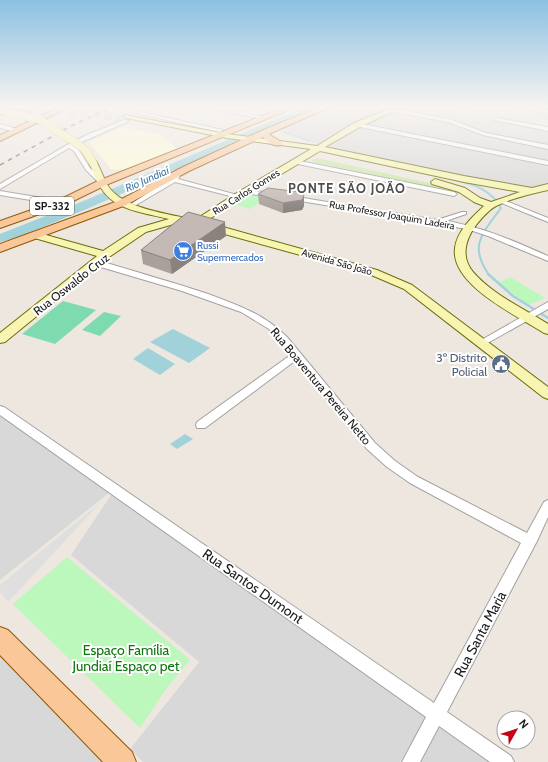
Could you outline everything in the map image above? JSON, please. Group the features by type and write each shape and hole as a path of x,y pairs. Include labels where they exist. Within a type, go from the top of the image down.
{"main road":[{"path":"74,142 87,152 98,172 103,186 128,203"},
{"name":"SP-332","path":"0,225 103,186 145,166 205,142"},
{"name":"SP-332","path":"0,248 128,203 186,168 242,142"},
{"path":"252,142 441,183 458,188 482,202 499,202 548,187"},
{"path":"271,142 318,148 464,179 532,191"},
{"name":"Rua Carlos Gomes","path":"193,222 329,142"},
{"path":"98,172 120,173 145,166"},
{"path":"464,179 494,189 499,202"},
{"path":"468,194 478,207 473,226"},
{"path":"499,202 473,226 459,249 460,258 474,280 489,292 532,316 548,330"},
{"name":"Avenida São João","path":"128,203 373,272 395,280 408,287 548,394"},
{"name":"Rua Oswaldo Cruz","path":"0,340 104,257 142,230 163,223 193,222"},
{"path":"46,232 104,257"},
{"path":"35,236 104,257"},
{"path":"0,638 122,762"}],"street":[{"path":"0,187 78,142"},
{"path":"438,142 548,164"},
{"path":"522,142 548,147"},
{"path":"69,146 76,150 88,169 103,186"},
{"path":"295,162 454,194"},
{"path":"128,203 174,180 177,175 186,168"},
{"name":"Rua Professor Joaquim Ladeira","path":"174,180 242,194 302,199 437,222 473,226 548,259"},
{"path":"0,193 61,203"},
{"path":"499,202 548,220"},
{"path":"437,222 464,213"},
{"name":"Rua Boaventura Pereira Netto","path":"104,257 185,289 244,310 272,327 297,355 370,446 391,464 414,480 530,541"},
{"path":"481,343 548,306"},
{"path":"201,424 297,355"},
{"name":"Rua Santos Dumont","path":"0,410 505,762"},
{"name":"Rua Santa Maria","path":"411,762 438,715 548,505"}],"shaded area":[{"path":"89,142 169,142 178,150 130,168 115,170 111,169"},
{"path":"311,142 325,142 319,145"},
{"path":"333,142 431,142 548,165 548,184 530,190 323,147"},
{"path":"442,142 517,142 548,148 548,163"},
{"path":"525,142 548,142 548,146"},
{"path":"0,414 110,492 0,580"},
{"path":"111,495 428,714 400,762 143,762 130,749 199,662 71,555"},
{"path":"101,502 8,602 0,592 0,585"},
{"path":"0,645 117,762 0,762"},
{"path":"438,721 497,762 416,762"}],"green space":[{"path":"317,158 449,188 439,189 314,162 311,160"},
{"path":"251,195 268,197 250,209 234,204"},
{"path":"510,277 545,298 528,305 499,283"},
{"path":"63,301 96,310 55,344 22,334"},
{"path":"104,312 121,316 100,336 82,330"},
{"name":"Espaço Família Jundiaí Espaço pet","path":"67,557 190,660 166,689 140,728 13,604"}],"water":[{"path":"173,329 210,348 189,363 150,342"},
{"path":"148,348 175,364 160,375 133,359"},
{"path":"185,434 193,439 177,449 170,444"}],"building":[{"path":"268,188 300,192 304,195 302,200 283,203 258,194"},
{"path":"188,212 225,222 170,260 141,250"}],"waterway":[{"name":"Rio Jundiaí","path":"0,238 14,234 85,205 232,142"},
{"path":"418,172 455,180"},
{"path":"455,180 480,188 492,196 501,208 480,240 479,255 489,275"},
{"path":"489,275 513,296 548,318"}],"railway":[{"path":"0,165 43,142"}],"place":[{"name":"Russi Supermercados","path":"183,251"},
{"name":"3º Distrito Policial","path":"501,364"}],"district":[{"name":"PONTE SÃO JOÃO","path":"347,188"}]}
